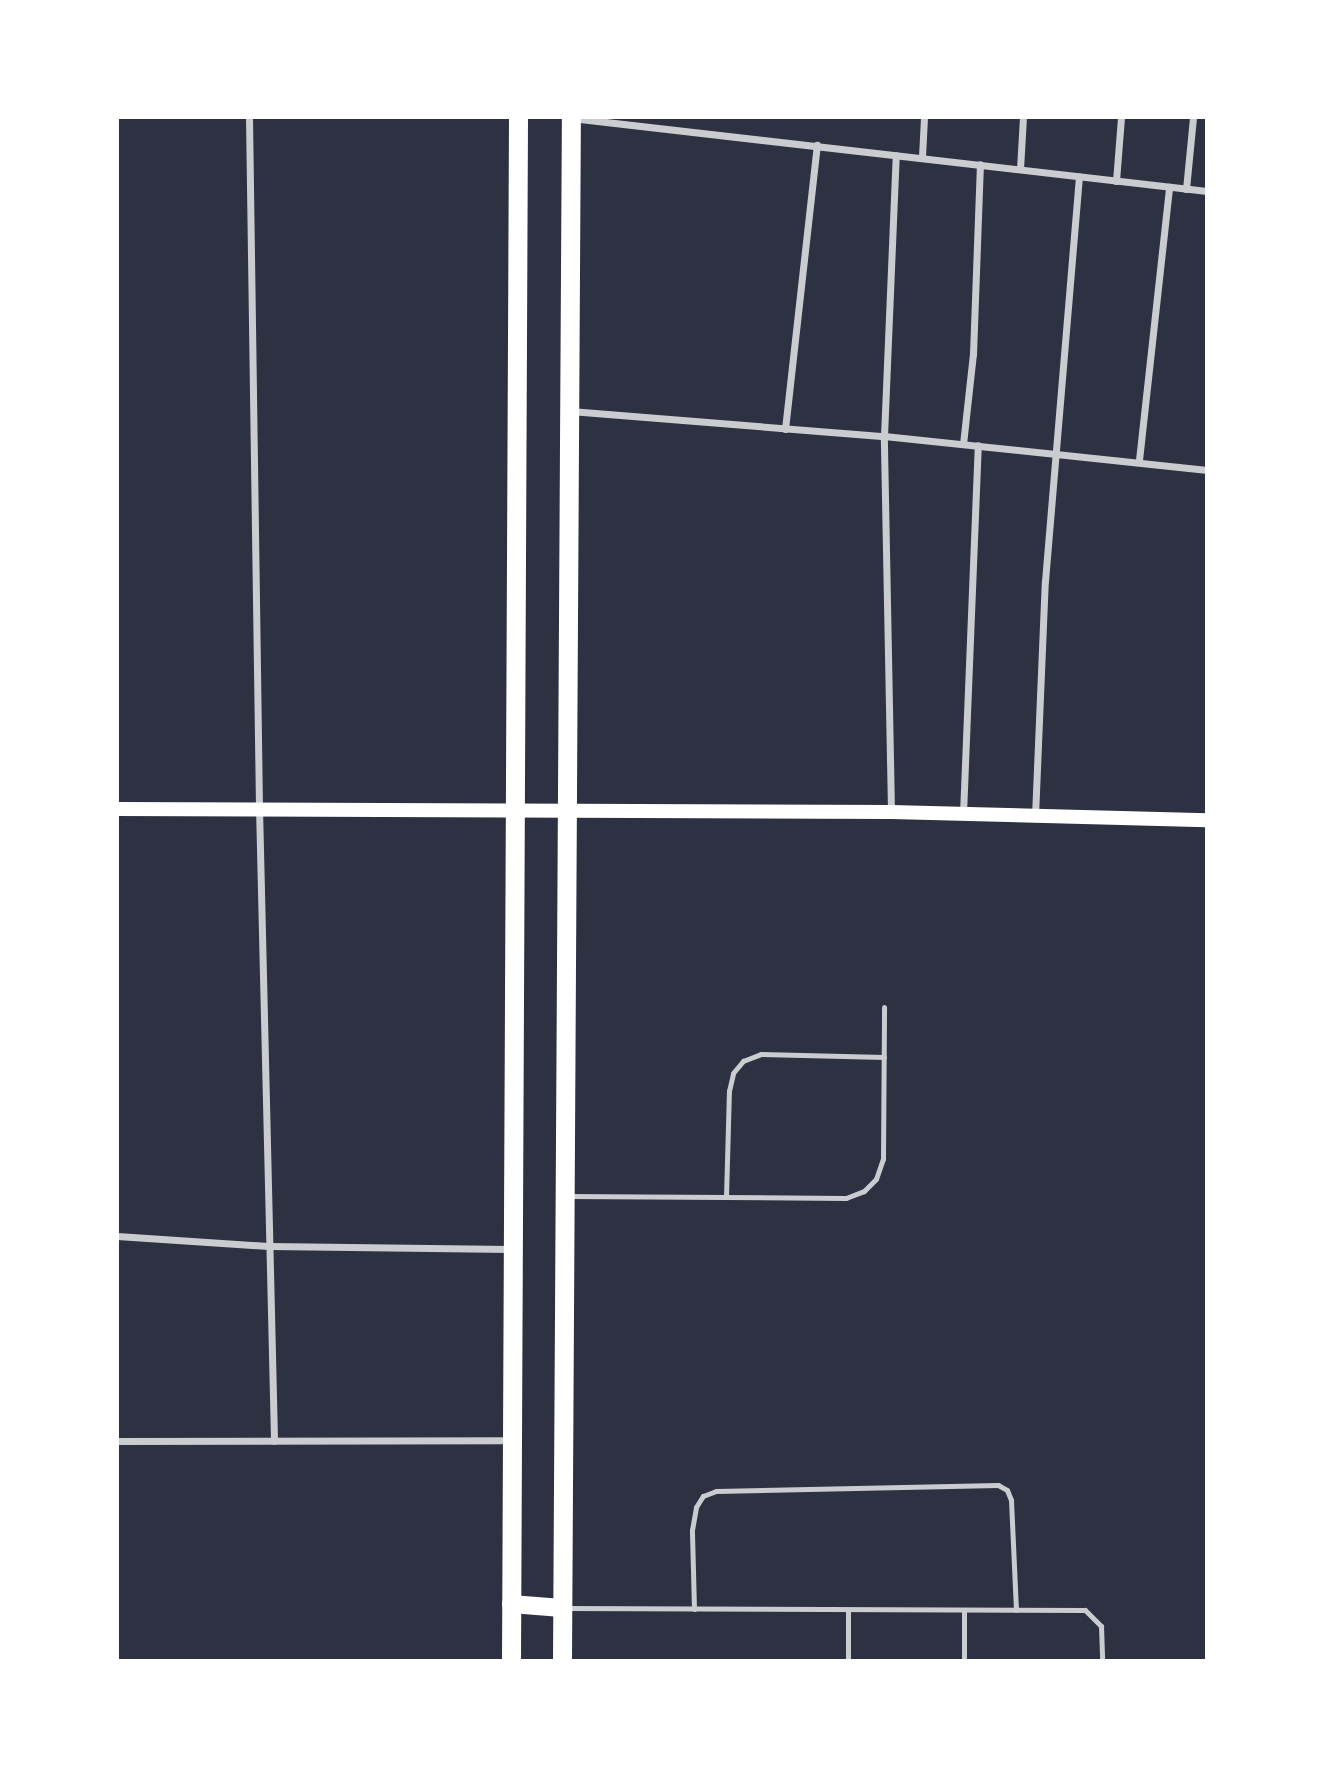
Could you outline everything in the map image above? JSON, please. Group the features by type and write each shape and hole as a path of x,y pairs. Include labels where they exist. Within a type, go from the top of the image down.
{"highway":[{"path":"511,1661 518,117"},
{"path":"562,1661 571,118"}],"main road":[{"path":"117,809 259,807 567,812 891,812 1207,820"},
{"path":"511,1604 562,1608"}],"street":[{"path":"249,117 259,807 274,1441"},
{"path":"922,157 924,117"},
{"path":"1020,169 1023,117"},
{"path":"1116,181 1121,117"},
{"path":"1186,189 1192,117"},
{"path":"571,118 1207,191"},
{"path":"785,429 817,145"},
{"path":"891,812 884,436 896,155"},
{"path":"963,444 973,354 979,164"},
{"path":"1035,816 1054,453 1079,176"},
{"path":"1139,460 1169,187"},
{"path":"569,411 884,436 1139,460 1207,470"},
{"path":"963,814 978,445"},
{"path":"117,1236 269,1246 513,1249"},
{"path":"117,1441 512,1440"}],"lane":[{"path":"564,1196 846,1198 863,1191 876,1179 883,1159 884,1007"},
{"path":"726,1197 729,1091 733,1073 743,1061 761,1054 884,1058"},
{"path":"694,1609 692,1530 696,1507 703,1496 716,1491 998,1485 1007,1490 1011,1500 1016,1610"},
{"path":"562,1608 1085,1610 1101,1626 1102,1661"},
{"path":"848,1610 848,1661"},
{"path":"964,1610 964,1661"}]}
